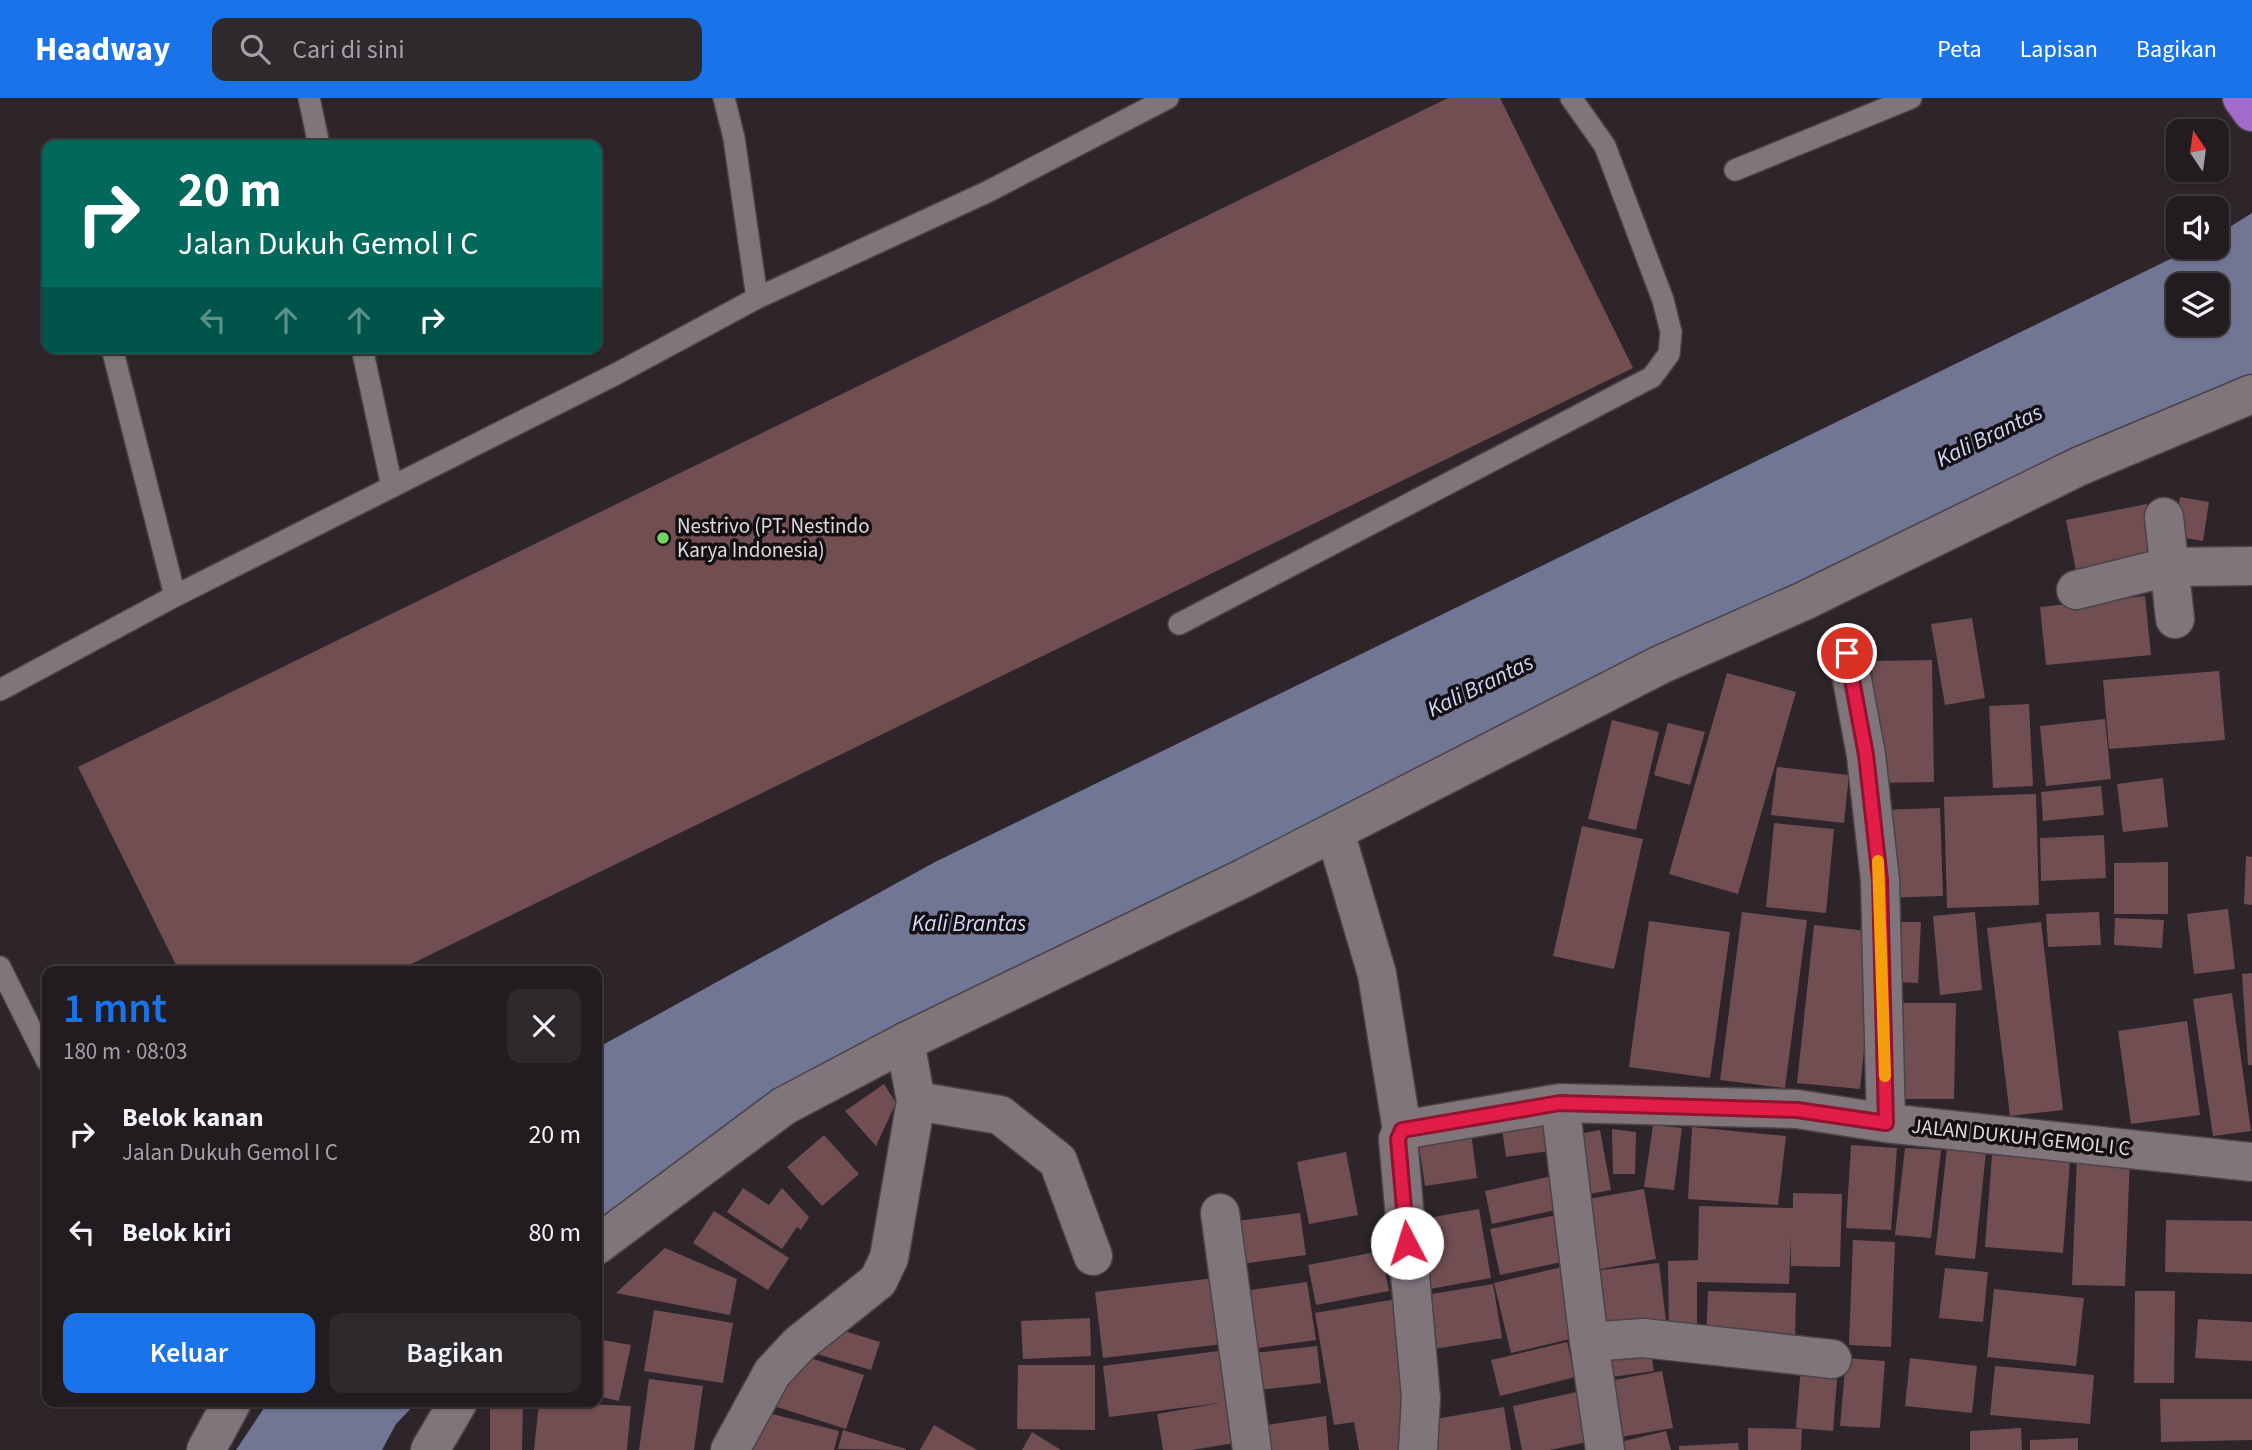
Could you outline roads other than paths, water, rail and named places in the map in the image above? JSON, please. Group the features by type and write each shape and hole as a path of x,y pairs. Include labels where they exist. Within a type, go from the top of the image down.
{"highway":[{"path":"2242,98 2252,112"}],"street":[{"path":"602,1241 783,1106 905,1042 1335,832 1660,665 1804,601 2080,466 2252,394"},
{"path":"2164,517 2175,619"},
{"path":"2076,590 2168,567 2252,566"},
{"path":"1847,653 1866,755 1880,880 1886,1123"},
{"path":"1335,832 1377,974 1402,1130 1398,1139 1421,1398 1418,1450"},
{"path":"730,1450 772,1373 799,1344 878,1281 889,1258 916,1101 905,1042"},
{"path":"916,1101 1000,1115 1058,1161 1093,1256"},
{"path":"1560,1103 1605,1450"},
{"name":"JALAN DUKUH GEMOL I C","path":"1402,1130 1560,1103 1797,1110 1886,1123 2252,1162"},
{"path":"1220,1213 1252,1450"},
{"path":"1590,1342 1643,1338 1832,1359"},
{"path":"206,1450 229,1407"},
{"path":"430,1450 454,1407"}],"lane":[{"path":"309,98 318,140"},
{"path":"724,98 734,138 757,298"},
{"path":"0,690 175,596 616,374 757,298 987,192 1168,98"},
{"path":"1179,624 1652,377 1670,354 1671,332 1664,300 1605,146 1571,98"},
{"path":"1735,170 1912,98"},
{"path":"114,354 175,596"},
{"path":"363,354 392,487"},
{"path":"0,967 42,1051"}],"water":[{"name":"Kali Brantas","path":"2252,213 2252,375 1642,658 792,1089 602,1218 602,1045 935,862 2170,259 2229,259 2229,227"},
{"path":"265,1407 412,1407 396,1424 382,1450 236,1450"}],"place":[{"name":"Nestrivo (PT. Nestindo Karya Indonesia)","path":"663,538"}]}
